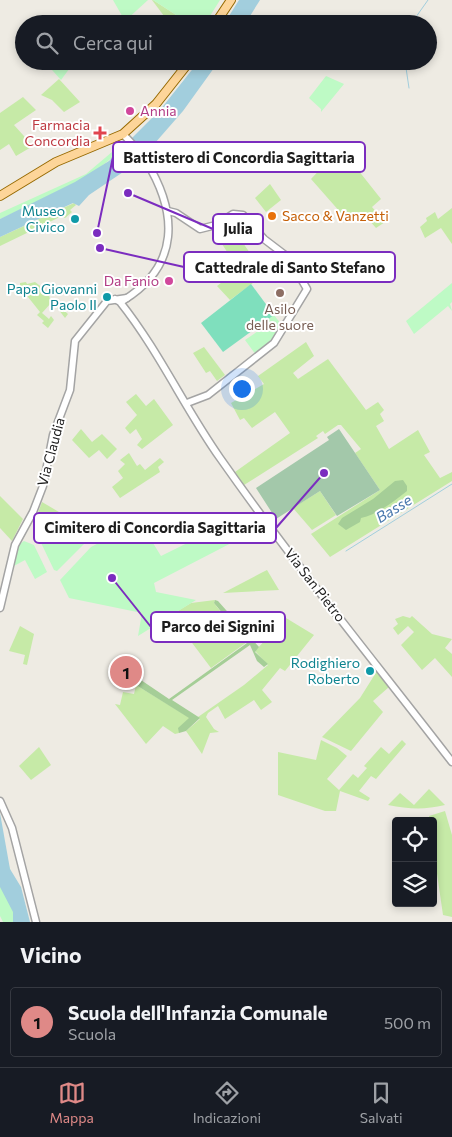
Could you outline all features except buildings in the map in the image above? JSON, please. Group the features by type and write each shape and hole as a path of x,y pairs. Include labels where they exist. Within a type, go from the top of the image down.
{"main road":[{"path":"221,15 231,0"},
{"path":"0,196 37,173 71,156 126,137 156,104 183,70"}],"street":[{"path":"121,300 146,284 164,258 169,233 168,211 142,155 126,137"},
{"path":"168,211 176,212 200,229 216,225 233,214 242,215 264,239 289,258 307,289 274,342 208,395 187,403"},
{"name":"Via Claudia","path":"0,608 15,545 33,512 43,486 53,435 70,390 75,342 107,301 121,300"},
{"name":"Via San Pietro","path":"121,300 152,345 212,446 268,524 452,762"},
{"path":"0,801 12,828 36,922"}],"green space":[{"path":"113,0 148,0 132,15 122,15"},
{"path":"152,0 176,15 163,15"},
{"path":"153,0 220,0 211,15 176,15"},
{"path":"52,70 68,70 61,80"},
{"path":"326,76 344,84 321,112 321,109 309,98"},
{"path":"59,79 80,102 64,112 52,100 41,95"},
{"path":"23,97 36,110 14,125 33,146 16,156 9,144 0,150 0,113"},
{"path":"125,141 127,143 114,156 84,178 51,196 0,219 0,213 86,174"},
{"path":"343,151 381,199 372,207 385,222 376,228 362,212 348,221 311,179 330,159"},
{"path":"270,184 281,200 266,212 255,198"},
{"path":"74,203 76,205 70,210 72,212 65,218 62,216 0,246 0,237"},
{"path":"452,208 452,244 441,228 425,238 420,227 427,221 426,218 435,212 438,219"},
{"path":"236,233 250,253 246,256 261,277 230,300 217,286 230,276 224,267 233,261 222,244"},
{"path":"26,282 27,284 35,282 51,294 49,297 68,314 65,318 55,305 51,303 42,313 49,319 51,316 54,320 48,328 42,323 44,321 37,315 40,312 20,287 20,283"},
{"path":"452,283 452,302 450,304 452,311 448,306 414,334 406,321"},
{"path":"251,284 274,315 223,352 201,323"},
{"path":"274,315 281,324 272,339 256,355 245,340 264,327 262,324"},
{"path":"306,342 314,356 293,373 298,379 328,359 366,410 378,402 384,410 380,414 384,421 376,426 389,449 418,430 430,452 424,455 440,478 452,472 452,481 330,557 311,534 380,490 355,453 361,449 341,425 325,434 323,431 316,436 318,438 244,485 235,472 290,433 275,412 252,428 244,418 240,420 231,403 264,384 258,376"},
{"path":"204,347 225,375 217,381 210,371 206,373 193,353"},
{"path":"136,394 146,406 154,399 173,425 142,449 137,445 142,439 136,429 130,434 125,428 137,415 126,402"},
{"path":"81,429 92,442 102,434 117,449 107,459 99,450 89,458 72,440"},
{"path":"339,429 380,490 337,516 320,491 276,519 256,488 329,440 327,437"},
{"path":"129,453 137,466 140,464 145,470 160,458 164,462 158,467 160,472 120,498 112,487 123,478 118,471 125,464 120,460"},
{"path":"403,480 407,486 407,491 385,507 361,518 360,522 346,530 338,524 342,518 373,499 395,481"},
{"path":"320,491 336,515 312,530 293,508"},
{"path":"0,496 23,519 12,541 0,528"},
{"path":"42,502 81,525 60,540 33,526"},
{"path":"97,514 107,528 84,544 57,571 54,570 33,526 60,540"},
{"path":"238,518 244,527 258,519 264,526 154,583 156,592 196,600 138,636 142,613 69,598 60,580 91,547 120,532 122,534 140,522 161,556"},
{"path":"24,541 34,545 47,572 35,579 25,560 12,567 17,549"},
{"path":"267,570 279,590 223,593 261,573"},
{"path":"215,600 214,603 247,642 211,668 171,615 191,603"},
{"path":"215,600 218,601 259,647 255,652 268,664 264,667 257,661 250,645 172,700 200,718 186,731 179,733 178,728 189,718 136,685 138,678 169,699 247,643 214,603"},
{"path":"403,616 410,618 412,616 432,634 452,639 445,648 452,654 452,677 435,658 422,670 401,645 414,632 408,626 398,635 393,628 398,624 395,619"},
{"path":"286,618 314,635 285,671 280,668 262,690 272,702 261,710 254,700 225,719 218,706 208,713 206,717 214,729 219,732 210,733 202,754 186,731 200,719 198,717 244,685 268,665 255,651"},
{"path":"20,626 34,634 27,665 23,664 25,655 9,651"},
{"path":"377,671 389,687 373,701 383,712 351,751 322,737 360,698"},
{"path":"136,685 190,718 179,728 179,733 175,734 163,726 146,744 115,704 120,705 123,692 134,694"},
{"path":"321,740 337,748 347,756 327,779 339,790 353,774 358,778 367,768 364,766 381,747 389,754 402,740 406,744 376,779 371,776 359,791 370,798 368,801 340,791 336,811 325,811 278,795 278,752 316,760"},
{"path":"39,747 51,765 31,780 19,766"},
{"path":"429,789 445,805 416,808 388,805 400,793 414,805"},
{"path":"445,811 452,835 452,917 443,915 437,874 437,817 429,816"},
{"path":"0,838 27,922 3,922 0,916"}],"water":[{"path":"239,0 260,0 251,15 230,15"},
{"path":"192,70 213,70 183,111 148,151 139,156 135,164 89,195 79,206 73,203 0,237 0,219 75,182 109,161 160,110"},
{"path":"0,813 10,869 21,887 30,922 13,922 13,912 0,887"}],"waterway":[{"path":"417,15 428,0"},
{"path":"406,70 409,88"},
{"name":"Basse","path":"346,551 452,484"}],"place":[{"name":"Annia","path":"130,111"},
{"name":"Farmacia Concordia","path":"100,133"},
{"name":"Julia","path":"128,193"},
{"name":"Sacco & Vanzetti","path":"272,216"},
{"name":"Museo Civico","path":"75,219"},
{"name":"Battistero di Concordia Sagittaria","path":"97,233"},
{"name":"Cattedrale di Santo Stefano","path":"100,248"},
{"name":"Da Fanio","path":"169,281"},
{"name":"Asilo delle suore","path":"280,293"},
{"name":"Papa Giovanni Paolo II","path":"107,297"},
{"name":"Cimitero di Concordia Sagittaria","path":"324,473"},
{"name":"Parco dei Signini","path":"112,578"},
{"name":"Rodighiero Roberto","path":"370,671"},
{"name":"Scuola dell'Infanzia Comunale","path":"126,672"}]}
